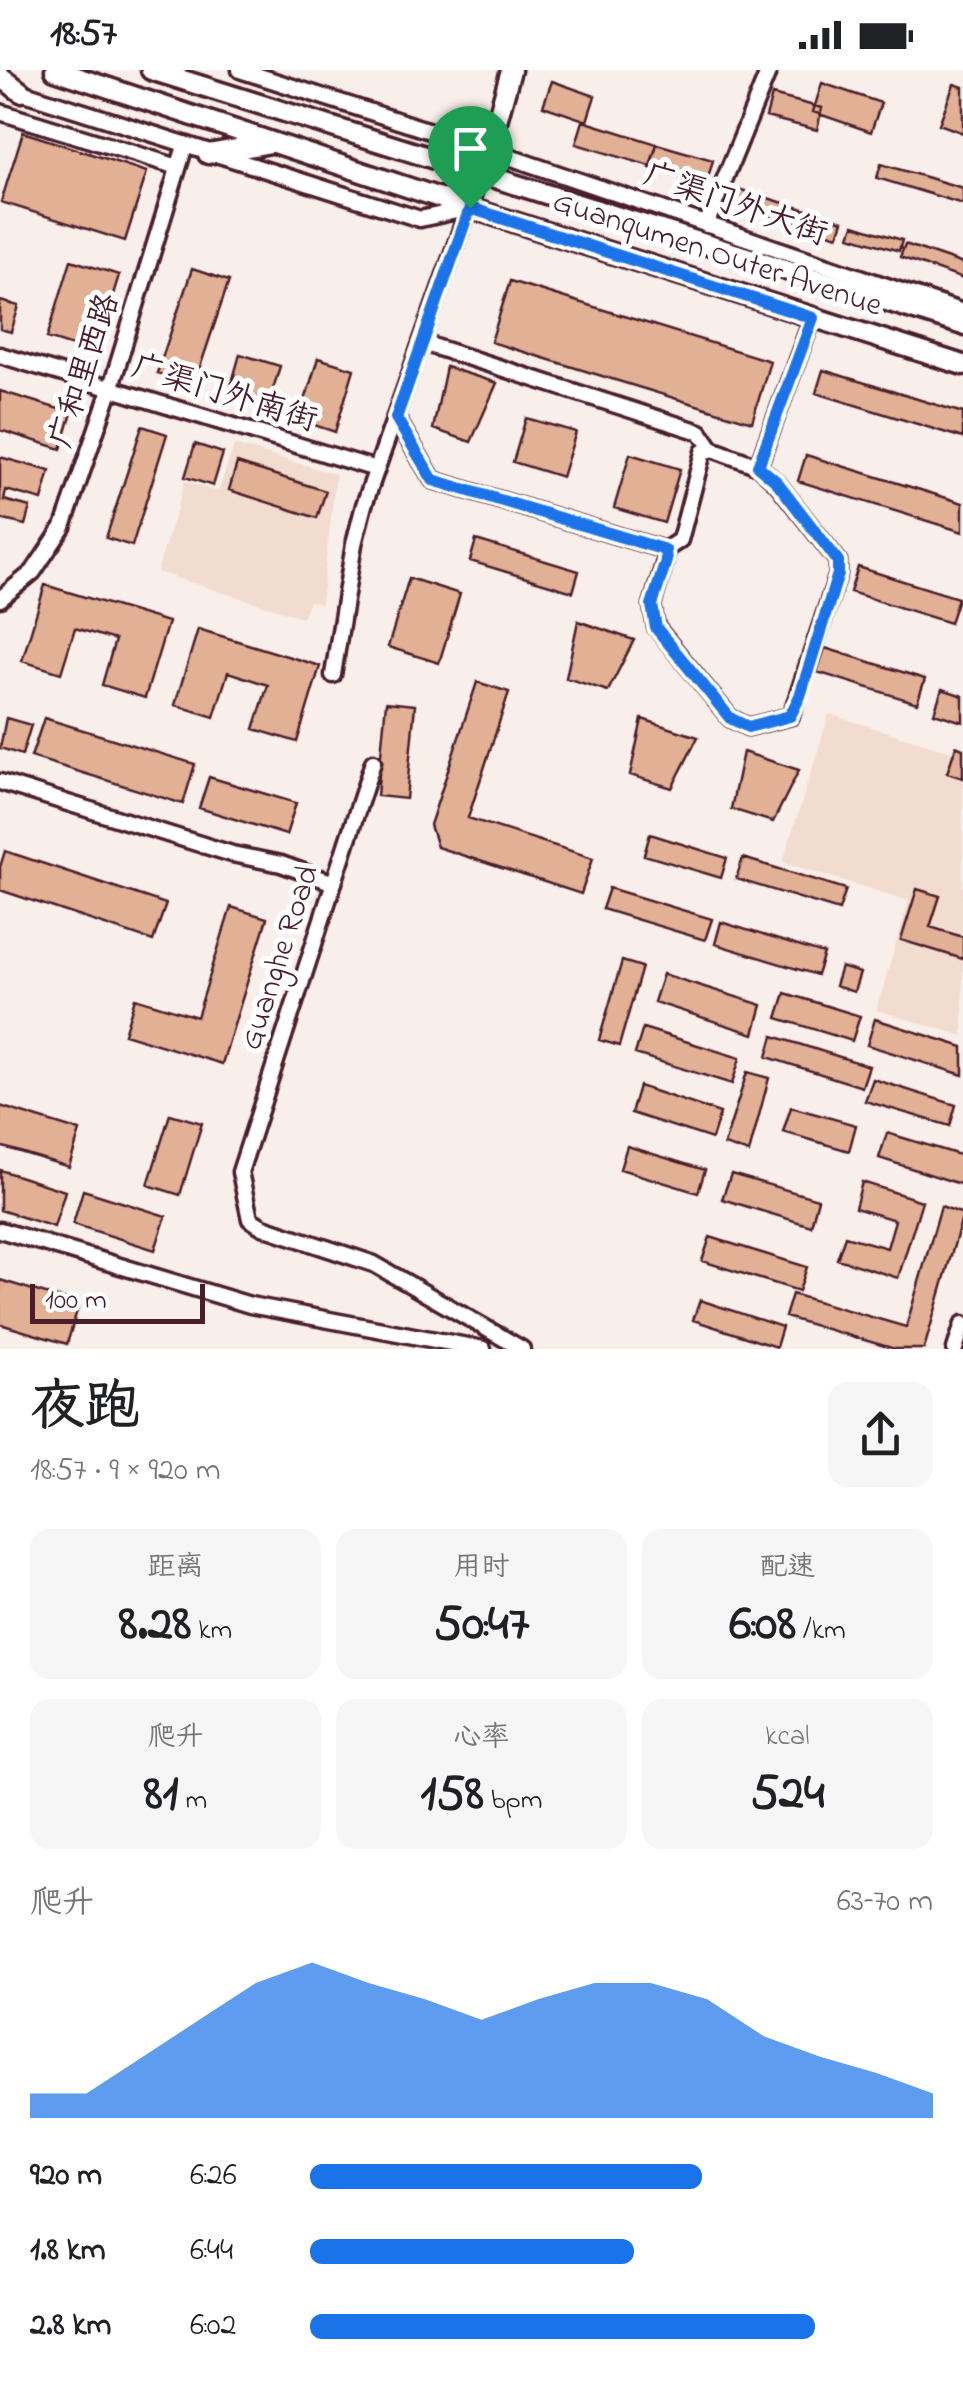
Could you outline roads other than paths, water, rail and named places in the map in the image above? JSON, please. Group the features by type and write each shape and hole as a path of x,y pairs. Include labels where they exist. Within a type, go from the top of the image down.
{"main road":[{"name":"Guanqumen Outer Avenue","path":"55,70 470,208 963,365"},
{"name":"Guanqumen Outer Avenue","path":"152,70 963,325"},
{"path":"489,150 512,70"},
{"path":"0,76 20,92"},
{"path":"208,154 273,142"}],"street":[{"name":"广渠门外大街","path":"240,70 489,150 963,312"},
{"path":"706,225 770,70"},
{"path":"0,86 420,220 470,208"},
{"path":"0,112 178,167"},
{"name":"广和里西路","path":"3,592 34,572 63,527 110,390 184,146"},
{"path":"333,675 354,544 376,469 489,150"},
{"path":"758,466 813,318"},
{"path":"423,344 700,432 712,449 758,466 777,482 838,561 838,574 800,696 790,716 748,727 730,718 656,628 652,605 666,561 665,550"},
{"name":"广渠门外南街","path":"0,355 376,469"},
{"path":"396,418 433,480 665,550"},
{"path":"665,550 680,540 698,463 703,452 712,449"},
{"name":"Guanghe Road","path":"373,762 240,1172 250,1219 263,1227 374,1264 522,1349"},
{"path":"0,782 334,883"},
{"path":"0,1230 250,1305 482,1349"},
{"path":"955,1349 963,1324"}]}
